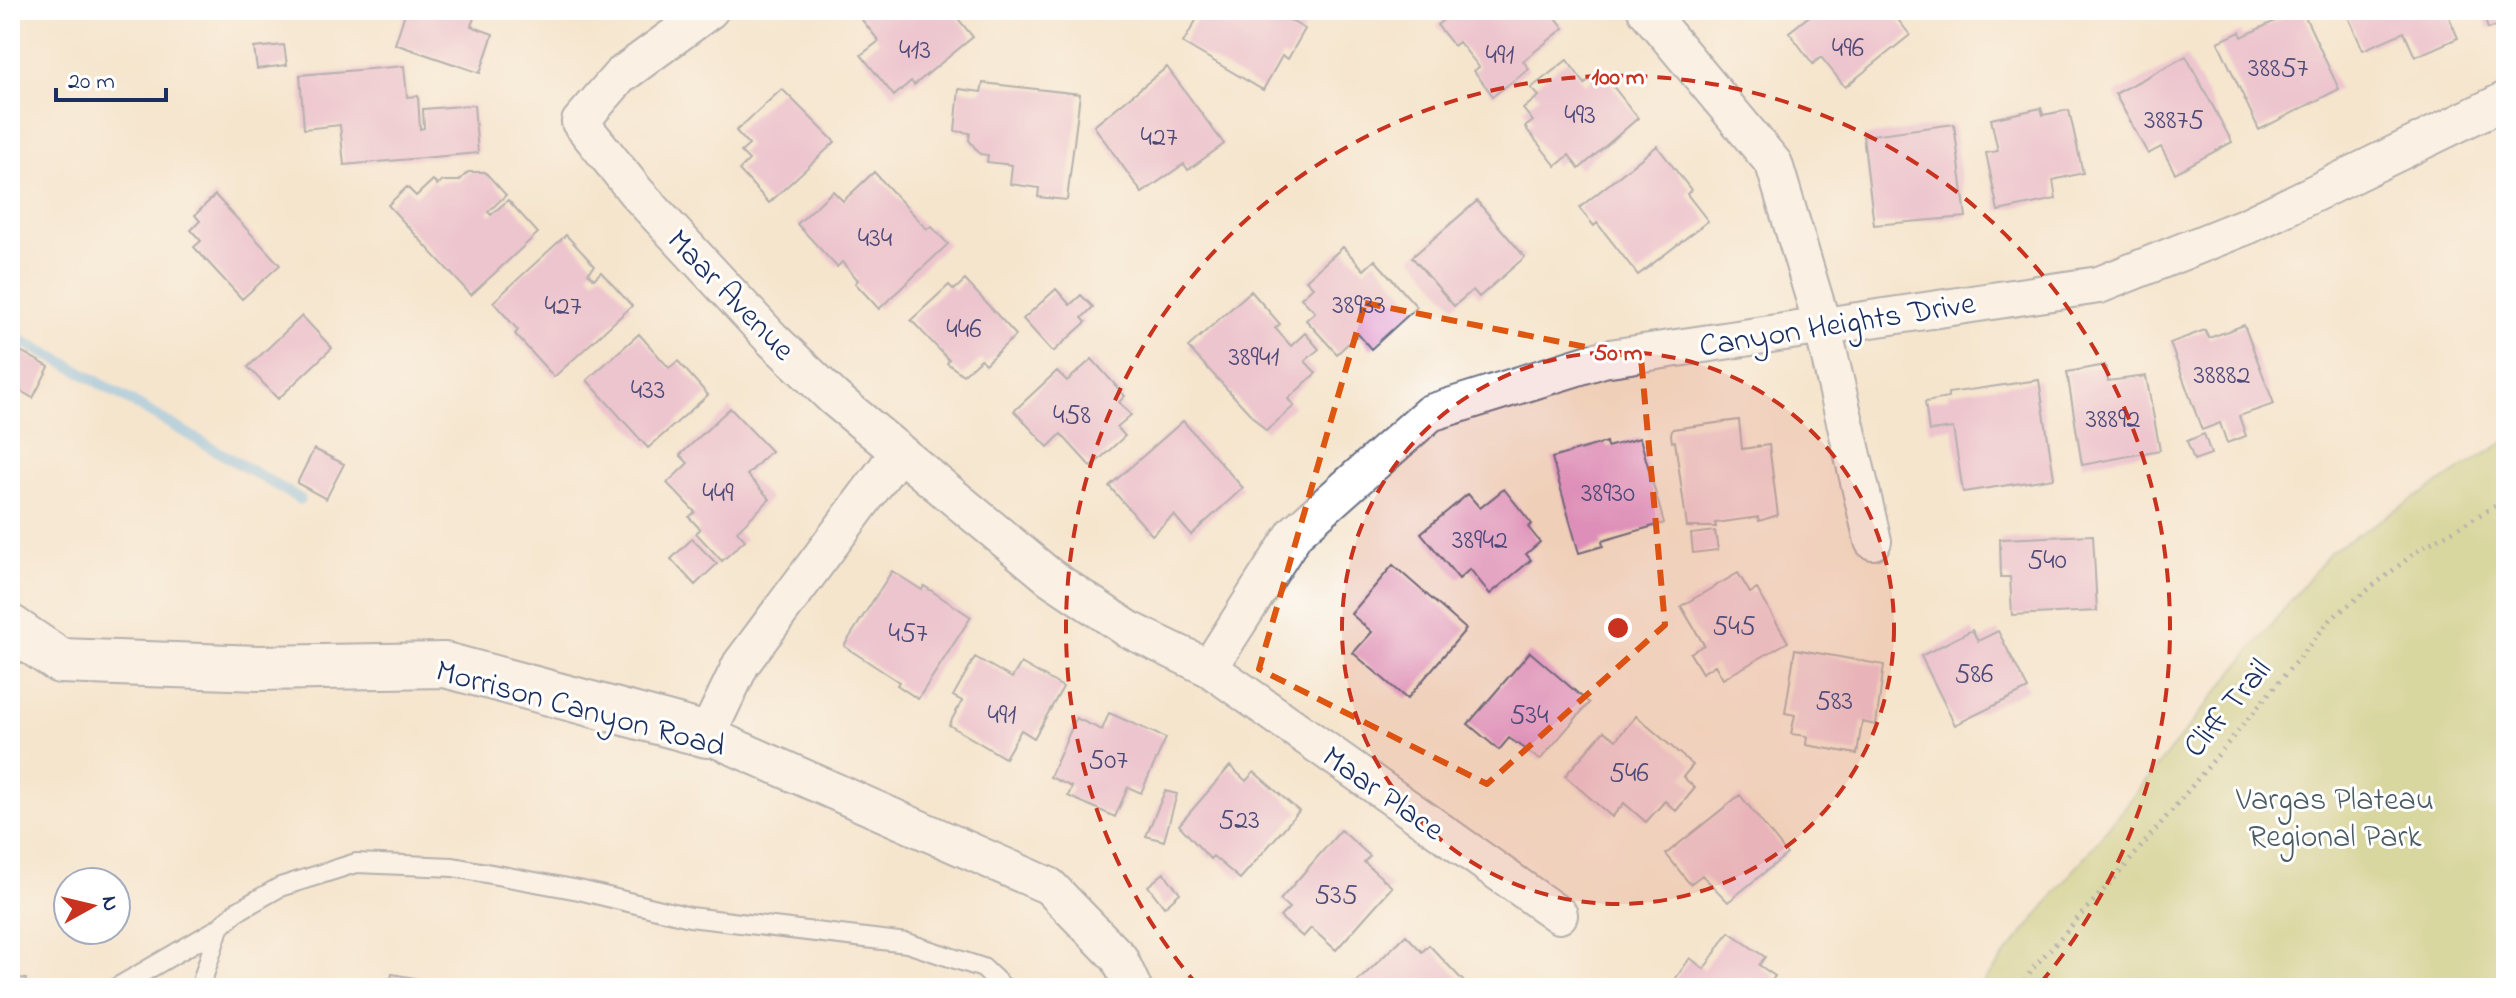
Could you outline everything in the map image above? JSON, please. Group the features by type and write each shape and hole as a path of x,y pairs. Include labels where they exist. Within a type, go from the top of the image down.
{"street":[{"name":"Maar Avenue","path":"710,10 620,76 580,122 636,192 772,339 899,452"},
{"path":"1646,10 1774,164 1822,324 1873,541"},
{"name":"Canyon Heights Drive","path":"1209,668 1295,533 1430,413 1603,359 2099,285 2249,225 2506,100"},
{"path":"707,735 741,664 899,452 1050,577 1128,629 1209,668"},
{"name":"Morrison Canyon Road","path":"10,627 60,661 259,668 445,665 707,735 1049,886 1119,958 1133,988"},
{"name":"Maar Place","path":"1209,668 1559,915"}],"lane":[{"path":"116,988 219,928 236,912 280,887 331,868 356,863 453,867 564,887 690,917 907,943 983,968 1004,988"},
{"path":"200,988 219,928"}],"path":[{"name":"Cliff Trail","path":"2021,988 2033,968 2127,864 2332,618 2420,549 2506,500"}],"highlighted area":[{"path":"1365,303 1641,358 1665,625 1487,784 1259,669"}],"green space":[{"name":"Vargas Plateau Regional Park","path":"2506,441 2506,988 1979,988 2330,552"}],"building":[{"path":"406,10 477,10 471,26 493,34 480,73 395,44"},
{"path":"854,10 951,10 973,37 914,85 911,81 894,96 861,55 879,41"},
{"path":"1202,10 1222,14 1224,10 1272,10 1305,29 1288,59 1282,56 1263,90 1183,43"},
{"path":"1452,10 1550,10 1564,28 1523,61 1529,69 1493,96 1474,71 1479,67 1459,42 1454,46 1437,25 1454,12"},
{"path":"1817,10 1895,10 1892,12 1910,35 1845,87 1821,57 1813,64 1789,32"},
{"path":"2302,10 2339,89 2259,130 2218,42 2240,32 2242,37"},
{"path":"2345,10 2446,10 2458,38 2415,57 2404,32 2363,50"},
{"path":"2482,10 2506,10 2506,23 2488,29"},
{"path":"284,45 287,65 257,69 254,48"},
{"path":"2186,56 2232,142 2175,173 2161,147 2148,154 2115,94"},
{"path":"1567,60 1585,84 1601,71 1638,118 1579,169 1569,155 1556,166 1525,127 1533,121 1523,109 1539,96 1531,88"},
{"path":"404,66 407,97 418,96 420,129 424,128 423,109 474,105 478,153 344,165 340,125 304,129 300,75"},
{"path":"1167,67 1224,144 1188,170 1184,164 1142,193 1094,126"},
{"path":"983,83 1080,94 1067,200 1038,197 1039,188 1010,184 1012,165 987,162 988,155 980,154 969,140 970,133 955,131 959,89 981,92"},
{"path":"782,89 835,142 769,203 739,170 749,160 741,152 749,145 736,131"},
{"path":"2041,108 2043,115 2069,110 2083,173 2053,180 2056,199 1998,211 1986,153 1998,151 1991,119"},
{"path":"1954,124 1966,217 1874,225 1863,136"},
{"path":"1657,146 1691,190 1687,194 1708,221 1638,275 1597,223 1594,226 1579,208"},
{"path":"468,172 485,172 506,195 488,212 491,215 508,200 538,233 471,295 388,205 407,187 416,196 433,180 437,185 443,181 459,181"},
{"path":"874,172 927,229 931,226 948,244 879,309 855,283 858,280 842,262 837,267 797,224 833,191 843,201"},
{"path":"215,195 280,265 242,299 194,247 201,241 191,230 200,221 195,215"},
{"path":"1477,201 1525,257 1479,297 1473,290 1454,306 1412,257"},
{"path":"566,235 595,266 588,273 594,279 601,272 632,306 554,377 515,334 518,330 493,302"},
{"path":"1343,247 1364,270 1375,260 1417,307 1371,349 1358,334 1337,354 1306,320 1315,312 1301,298 1313,287 1306,280"},
{"path":"965,280 1016,335 985,364 981,359 963,375 947,363 949,360 911,320 949,285 954,290"},
{"path":"1056,289 1070,305 1081,295 1093,307 1082,318 1086,322 1053,352 1023,319"},
{"path":"1251,291 1280,324 1275,328 1291,346 1305,333 1319,349 1305,361 1316,373 1288,399 1294,406 1266,431 1188,347"},
{"path":"302,316 332,348 278,399 248,367"},
{"path":"2244,325 2274,404 2239,416 2246,436 2227,443 2220,423 2202,430 2170,343 2205,330 2209,338"},
{"path":"639,334 669,368 678,361 708,395 648,448 587,380"},
{"path":"10,345 49,367 33,398 10,385"},
{"path":"1092,359 1125,396 1119,402 1131,415 1117,427 1125,436 1091,467 1061,434 1048,447 1014,411 1057,371 1067,381"},
{"path":"2105,365 2108,381 2146,376 2160,450 2082,465 2067,372"},
{"path":"2039,380 2054,478 1963,492 1953,428 1929,431 1925,402 1948,398 1948,393"},
{"path":"730,408 771,451 747,475 770,499 737,531 745,540 722,561 696,533 700,529 689,517 695,512 667,483 688,463 680,455"},
{"path":"1739,420 1742,449 1769,445 1778,515 1759,521 1758,517 1715,523 1716,527 1687,527 1675,441 1672,442 1673,429"},
{"path":"1183,421 1243,488 1191,535 1174,515 1152,535 1109,486"},
{"path":"2204,434 2211,454 2194,460 2187,441"},
{"path":"1640,438 1664,523 1602,541 1603,546 1579,553 1552,458 1606,442 1607,447"},
{"path":"314,449 344,464 326,499 297,483"},
{"path":"1504,489 1532,524 1528,527 1540,542 1526,554 1531,560 1490,594 1470,569 1459,579 1421,533 1468,494 1480,508"},
{"path":"1715,531 1718,550 1693,553 1691,534"},
{"path":"2093,535 2097,611 2012,615 2010,577 2001,577 2000,539"},
{"path":"692,539 717,564 695,585 671,559"},
{"path":"1393,565 1466,629 1407,699 1353,653 1372,632 1351,614"},
{"path":"892,571 922,590 924,586 971,617 918,699 897,685 899,682 844,646"},
{"path":"1738,573 1750,593 1757,589 1788,642 1723,679 1715,665 1702,673 1690,653 1704,645 1681,606"},
{"path":"1972,630 1978,641 1998,631 2028,689 1955,725 1921,656"},
{"path":"1795,649 1884,665 1876,725 1862,722 1857,754 1806,745 1807,736 1791,734 1795,715 1785,713"},
{"path":"1530,652 1589,703 1540,760 1509,738 1499,750 1468,724"},
{"path":"975,657 1012,678 1021,663 1063,687 1034,738 1021,730 1005,758 949,725 962,701 953,696"},
{"path":"1109,713 1166,738 1141,793 1128,787 1115,817 1068,796 1072,787 1050,777 1076,718 1102,730"},
{"path":"1636,716 1693,765 1683,777 1695,788 1676,811 1665,801 1646,822 1624,803 1612,817 1565,776 1604,731 1616,740"},
{"path":"1230,766 1246,781 1254,772 1299,811 1240,879 1213,856 1210,859 1179,825"},
{"path":"1165,791 1177,794 1164,841 1146,836"},
{"path":"1740,795 1787,854 1728,902 1702,875 1690,884 1666,854"},
{"path":"1341,830 1370,856 1364,862 1392,887 1336,950 1311,928 1303,937 1280,917 1289,908 1280,900"},
{"path":"1164,873 1180,893 1164,907 1148,886"},
{"path":"1729,932 1765,957 1759,965 1775,976 1767,988 1669,988 1690,958 1704,969"},
{"path":"1406,935 1422,952 1429,945 1468,986 1359,988 1357,982"},
{"path":"392,974 415,978 413,988 389,988"},
{"path":"10,976 26,979 24,988 10,988"}],"waterway":[{"path":"10,335 65,363 300,499"}]}
